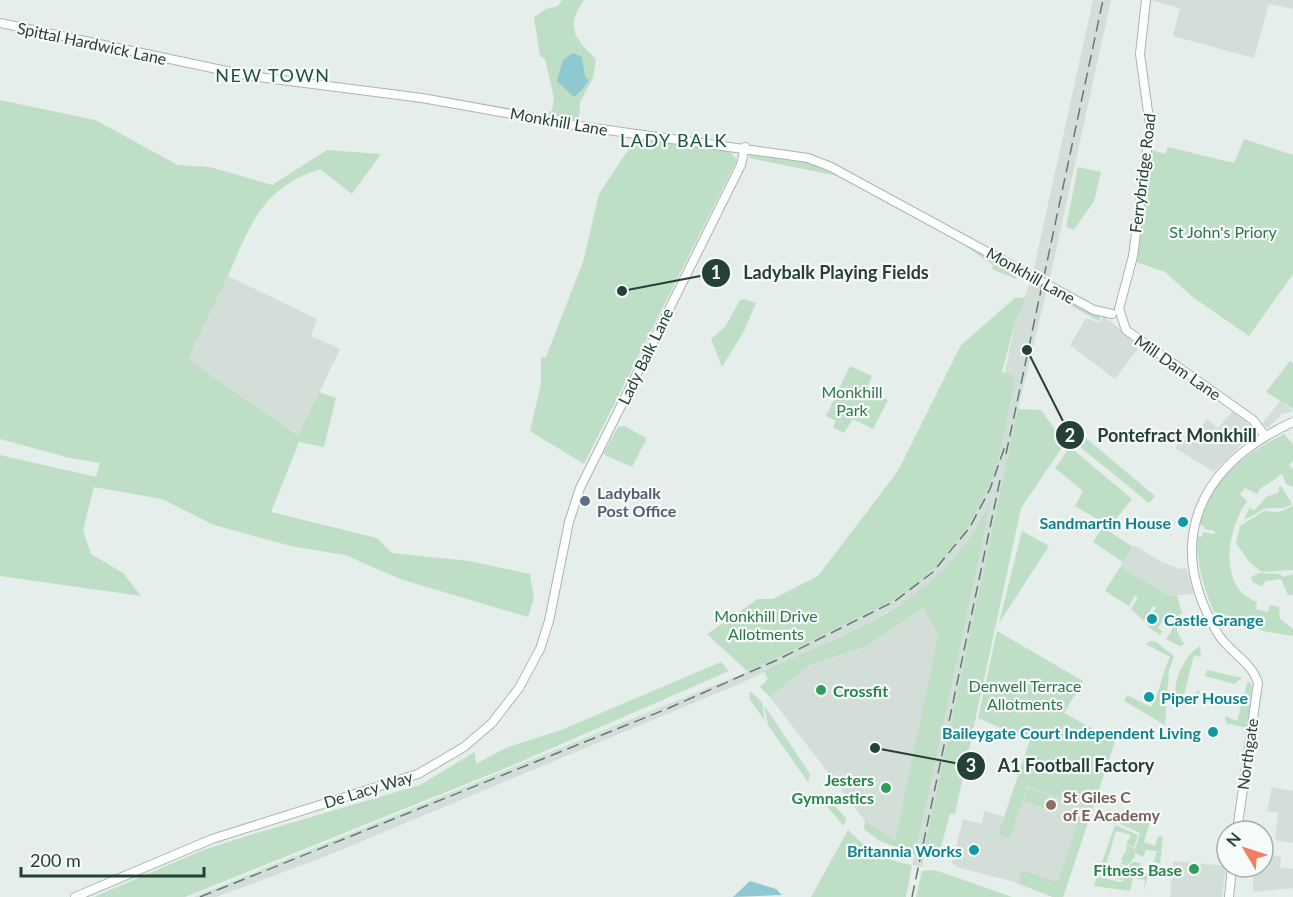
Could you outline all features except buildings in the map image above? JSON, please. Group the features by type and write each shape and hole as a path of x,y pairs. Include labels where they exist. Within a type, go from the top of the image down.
{"street":[{"name":"Ferrybridge Road","path":"1117,314 1133,256 1150,126 1140,54 1146,0"},
{"name":"Spittal Hardwick Lane","path":"0,23 185,63"},
{"name":"Monkhill Lane","path":"185,63 249,76 422,98 579,126 745,147 808,158 824,163 1094,310 1117,314"},
{"name":"Lady Balk Lane","path":"560,570 572,509 580,488 737,173 745,147"},
{"name":"Mill Dam Lane","path":"1117,314 1126,330 1253,420 1265,436"},
{"path":"1265,436 1293,422"},
{"name":"Northgate","path":"1239,819 1258,688 1257,677 1252,669 1224,642 1206,610 1195,579 1192,544 1195,519 1205,493 1226,467 1265,436"},
{"name":"De Lacy Way","path":"75,897 212,839 400,782 437,765 464,747 502,711 529,670 547,631 560,570"},
{"path":"1229,897 1231,879"}],"shaded area":[{"path":"1093,0 1111,0 1050,278 1034,268"},
{"path":"1150,0 1293,0 1293,9 1269,4 1254,58 1173,36 1180,8"},
{"path":"228,276 317,319 311,336 340,349 299,435 188,359"},
{"path":"1031,280 1047,289 1018,409 922,867 912,865 990,504 978,528 955,560 922,592 863,626 739,684 324,857 216,897 194,897 747,672 815,635 1005,373 1015,322"},
{"path":"1103,317 1117,326 1137,350 1115,379 1070,345 1086,318 1099,323"},
{"path":"1280,401 1293,411 1282,414 1268,428 1262,424"},
{"path":"1233,411 1251,426 1253,433 1214,472 1175,448 1182,438 1190,443 1207,419 1218,428"},
{"path":"1134,545 1158,560 1179,569 1186,568 1194,594 1171,596 1120,567"},
{"path":"923,608 938,635 895,842 869,826 770,697 808,666 867,646"},
{"name":"St Giles C of E Academy","path":"1030,740 1115,741 1063,897 1053,897 1011,881 956,867 952,863 963,819 982,824 984,811 1004,817"},
{"path":"1272,787 1293,791 1293,843 1275,840 1278,813 1267,811"},
{"path":"1275,856 1281,856 1280,868 1293,869 1293,888 1253,892 1253,879 1275,879"},
{"path":"1173,861 1215,865 1215,879 1224,879 1222,897 1170,897"}],"green space":[{"path":"562,0 584,0 575,17 575,31 582,45 596,59 593,78 580,102 579,121 547,114 552,110 554,98 545,59 540,56 534,17 546,9 558,6"},
{"path":"0,100 95,120 178,165 210,167 272,185 327,150 381,154 352,194 320,169 300,177 271,198 260,210 243,240 188,359 298,435 319,392 336,398 324,447 299,442 271,512 377,538 392,553 469,561 530,574 534,598 528,617 400,579 345,555 291,546 214,525 162,499 94,487 83,530 91,554 123,573 141,596 0,576 0,455 96,477 100,463 70,458 0,439"},
{"path":"636,138 730,152 737,160 584,464 530,431 541,384 541,357 546,357 583,262 599,194"},
{"name":"St John's Priory","path":"1244,139 1293,155 1293,274 1249,336 1194,298 1165,272 1136,262 1151,150 1165,154 1168,147 1234,163"},
{"path":"750,155 806,162 838,176 749,158"},
{"path":"1078,167 1101,172 1094,201 1074,230 1066,227"},
{"path":"965,243 1017,274 1016,279 992,269 993,265 964,245"},
{"path":"1047,289 1101,316 1099,321 1047,293"},
{"name":"Monkhill Drive Allotments","path":"1015,298 1026,298 1015,322 1002,372 1012,375 1014,385 998,460 990,484 970,524 942,560 915,586 888,603 748,672 707,634 758,599 773,599 818,576 898,471 961,345"},
{"path":"740,300 756,303 744,331 722,367 711,339 725,327"},
{"path":"1290,361 1293,363 1293,409 1266,392"},
{"name":"Monkhill Park","path":"850,366 872,376 866,391 888,400 873,429 853,419 844,433 833,427 836,421 826,416"},
{"path":"1018,409 1041,410 1065,443 1021,508 955,814 950,814 938,857 923,856"},
{"path":"624,426 647,438 632,467 603,454 618,427"},
{"path":"1081,434 1155,496 1149,503 1074,442"},
{"path":"1284,434 1293,444 1293,461 1289,465 1293,469 1293,487 1286,484 1283,475 1280,474 1257,494 1245,488 1240,494 1247,501 1234,526 1230,556 1231,571 1244,595 1257,602 1256,609 1268,612 1270,605 1279,607 1280,619 1293,629 1293,636 1263,631 1231,617 1220,625 1203,582 1197,548 1197,536 1202,537 1203,532 1214,534 1215,531 1204,529 1204,526 1198,524 1204,508 1221,481 1256,450"},
{"path":"1070,447 1132,499 1107,530 1133,547 1123,562 1093,542 1105,524 1075,506 1083,491 1055,468"},
{"path":"1279,486 1292,504 1284,508 1266,509 1244,519 1250,507 1254,511 1266,497 1279,492"},
{"path":"991,501 915,855 878,840 864,829 865,821 895,841 938,635 923,608 867,646 808,666 770,697 760,687 768,679 764,671 866,625 896,608 923,588 948,565 971,536"},
{"path":"1293,506 1293,570 1262,572 1250,563 1236,543 1240,526 1264,511 1279,512"},
{"path":"1022,531 1049,546 999,623"},
{"path":"1120,567 1171,596 1177,596 1182,613 1177,617 1168,612 1158,628 1162,631 1160,635 1146,625 1149,619 1154,619 1151,617 1156,607 1153,606 1144,621 1131,609 1138,597 1135,596 1129,606 1105,591"},
{"path":"1259,573 1280,574 1283,577 1293,574 1293,595 1288,595 1281,579 1266,581 1262,586 1252,582 1251,577"},
{"path":"1177,622 1177,631 1184,644 1180,646 1166,639"},
{"name":"Denwell Terrace Allotments","path":"997,631 1083,681 1064,713 1115,741 1063,897 1053,897 1018,883 1022,870 1058,882 1083,805 1027,786 1009,839 998,835 1030,741 978,718"},
{"path":"1150,641 1156,642 1174,656 1169,670 1165,725 1124,701 1127,695 1151,707 1154,701 1170,657 1146,644"},
{"path":"1200,646 1201,657 1194,655 1184,695 1193,698 1197,691 1200,691 1192,703 1178,706 1175,690 1179,673 1188,657"},
{"path":"721,662 729,671 513,765 185,897 94,897 201,851 420,785 475,752 476,764 508,747 561,730"},
{"path":"1207,670 1242,678 1234,684 1205,676"},
{"path":"1248,680 1252,686 1247,728 1226,723 1225,716 1237,721"},
{"path":"751,692 762,702 765,721 750,700 749,693"},
{"path":"764,705 810,774 808,782 768,725"},
{"path":"1028,788 1048,795 1044,808 1024,801"},
{"path":"821,800 830,801 846,818 844,826"},
{"path":"1121,815 1143,822 1145,818 1151,819 1144,842 1155,846 1158,836 1163,837 1160,864 1154,862 1157,851 1146,850 1143,857 1134,852 1140,833 1118,823"},
{"path":"1115,825 1138,835 1134,847 1126,844 1131,835 1116,831 1104,871 1118,876 1119,865 1127,868 1122,880 1098,874"},
{"path":"848,830 877,853 912,865 906,897 811,897"},
{"path":"1126,845 1134,848 1135,857 1127,866 1120,863 1127,849"},
{"path":"1141,863 1139,871 1148,876 1144,891 1145,880 1133,878 1130,891 1094,886 1097,876 1123,881 1130,864"},
{"path":"935,870 1012,897 916,897 922,871"}],"water":[{"path":"573,53 582,57 585,77 589,80 574,97 557,81 563,60"},
{"path":"750,881 776,889 782,895 733,897"}],"railway":[{"path":"1006,454 1103,0"},
{"path":"200,897 669,708 777,660 895,601 933,572 970,527 990,489 1005,446"},
{"path":"912,897 1000,480"}],"place":[{"name":"Ladybalk Playing Fields","path":"622,291"},
{"name":"Pontefract Monkhill","path":"1027,350"},
{"name":"Ladybalk Post Office","path":"585,501"},
{"name":"Sandmartin House","path":"1183,522"},
{"name":"Castle Grange","path":"1152,619"},
{"name":"Crossfit","path":"821,690"},
{"name":"Piper House","path":"1149,697"},
{"name":"Baileygate Court Independent Living","path":"1213,732"},
{"name":"A1 Football Factory","path":"875,748"},
{"name":"Jesters Gymnastics","path":"886,788"},
{"name":"St Giles C of E Academy","path":"1051,805"},
{"name":"Britannia Works","path":"974,850"},
{"name":"Fitness Base","path":"1194,869"}],"district":[{"name":"NEW TOWN","path":"273,75"},
{"name":"LADY BALK","path":"674,140"}]}
